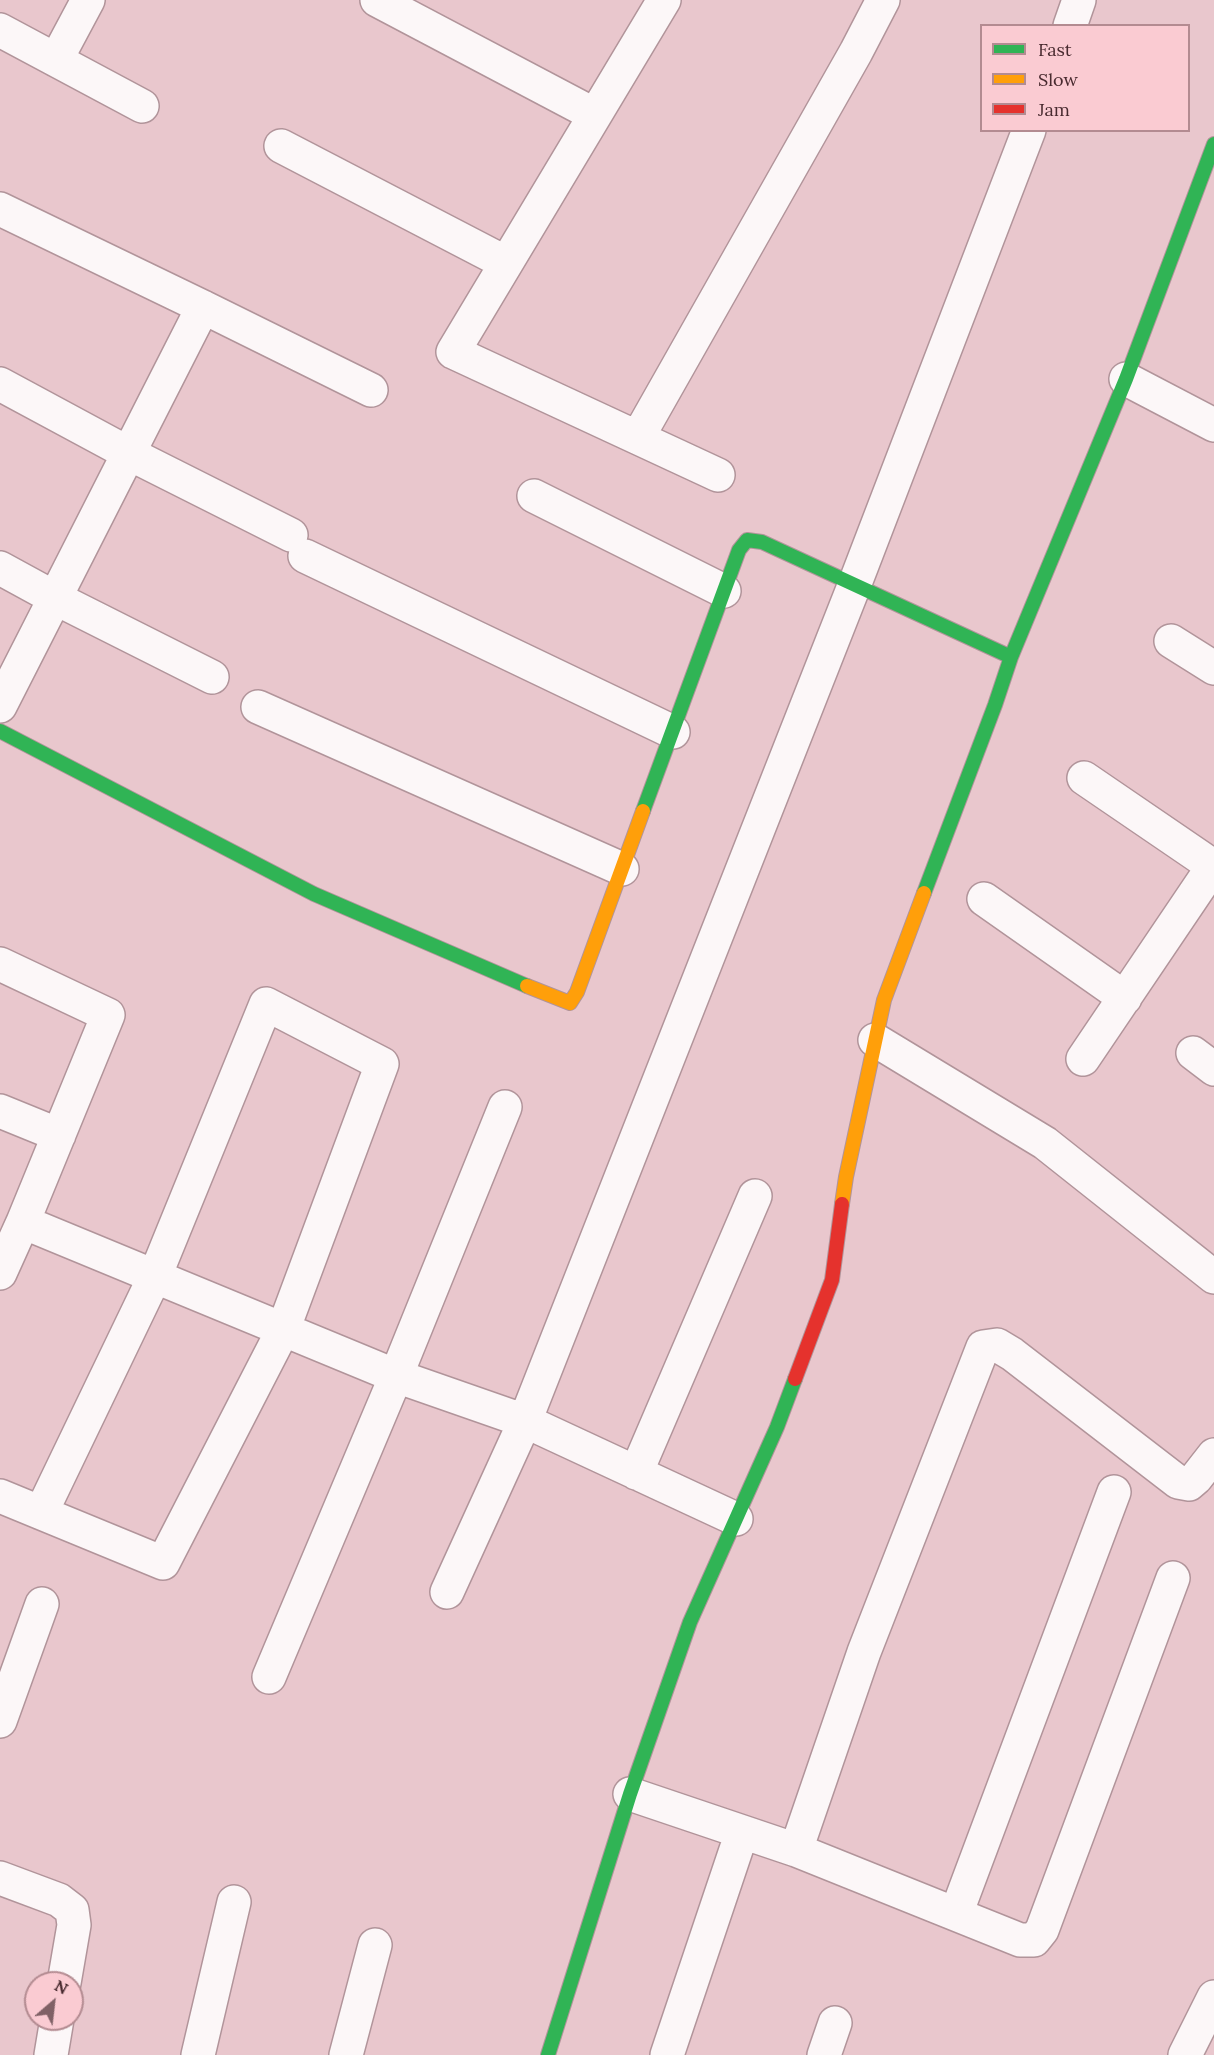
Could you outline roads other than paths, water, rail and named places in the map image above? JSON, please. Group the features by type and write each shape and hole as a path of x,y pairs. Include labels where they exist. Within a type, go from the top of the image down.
{"street":[{"path":"56,60 88,0"},
{"path":"377,0 595,114"},
{"path":"664,0 453,352 718,475"},
{"path":"638,437 856,52 883,0"},
{"path":"1071,24 1079,0"},
{"path":"0,30 142,106"},
{"path":"447,1592 525,1421 854,586 1028,132"},
{"path":"281,146 506,263"},
{"path":"548,2055 630,1794 690,1622 777,1427 832,1280 846,1177 884,1000 1011,657 1126,379 1213,151"},
{"path":"0,209 371,390"},
{"path":"0,706 203,307"},
{"path":"1126,379 1214,425"},
{"path":"0,384 298,545 673,732"},
{"path":"534,496 724,591"},
{"path":"0,731 314,894 570,1003 577,992 739,550 747,540 762,542 1011,657"},
{"path":"0,568 212,677"},
{"path":"1171,641 1214,668"},
{"path":"258,707 622,869"},
{"path":"1083,1059 1214,866 1084,778"},
{"path":"984,899 1125,998"},
{"path":"0,964 108,1015 0,1273"},
{"path":"0,1496 41,1513 163,1563 283,1330 382,1064 266,1004 155,1276 41,1513"},
{"path":"875,1040 1045,1143 1214,1277"},
{"path":"269,1677 396,1376 505,1107"},
{"path":"0,1111 59,1135"},
{"path":"636,1473 755,1196"},
{"path":"23,1222 396,1376 525,1421 736,1519"},
{"path":"796,1850 864,1652 982,1347 997,1345 1012,1354 1178,1482 1189,1484 1214,1455"},
{"path":"957,1914 1114,1492"},
{"path":"630,1794 796,1850 1020,1941 1034,1940 1042,1930 1173,1578"},
{"path":"0,1721 42,1604"},
{"path":"667,2055 742,1832"},
{"path":"0,1878 59,1900 72,1910 74,1924 66,1971"},
{"path":"198,2055 234,1902"},
{"path":"346,2055 375,1945"},
{"path":"1185,2055 1214,1997"},
{"path":"824,2055 835,2023"},
{"path":"51,2055 55,2031"}]}
